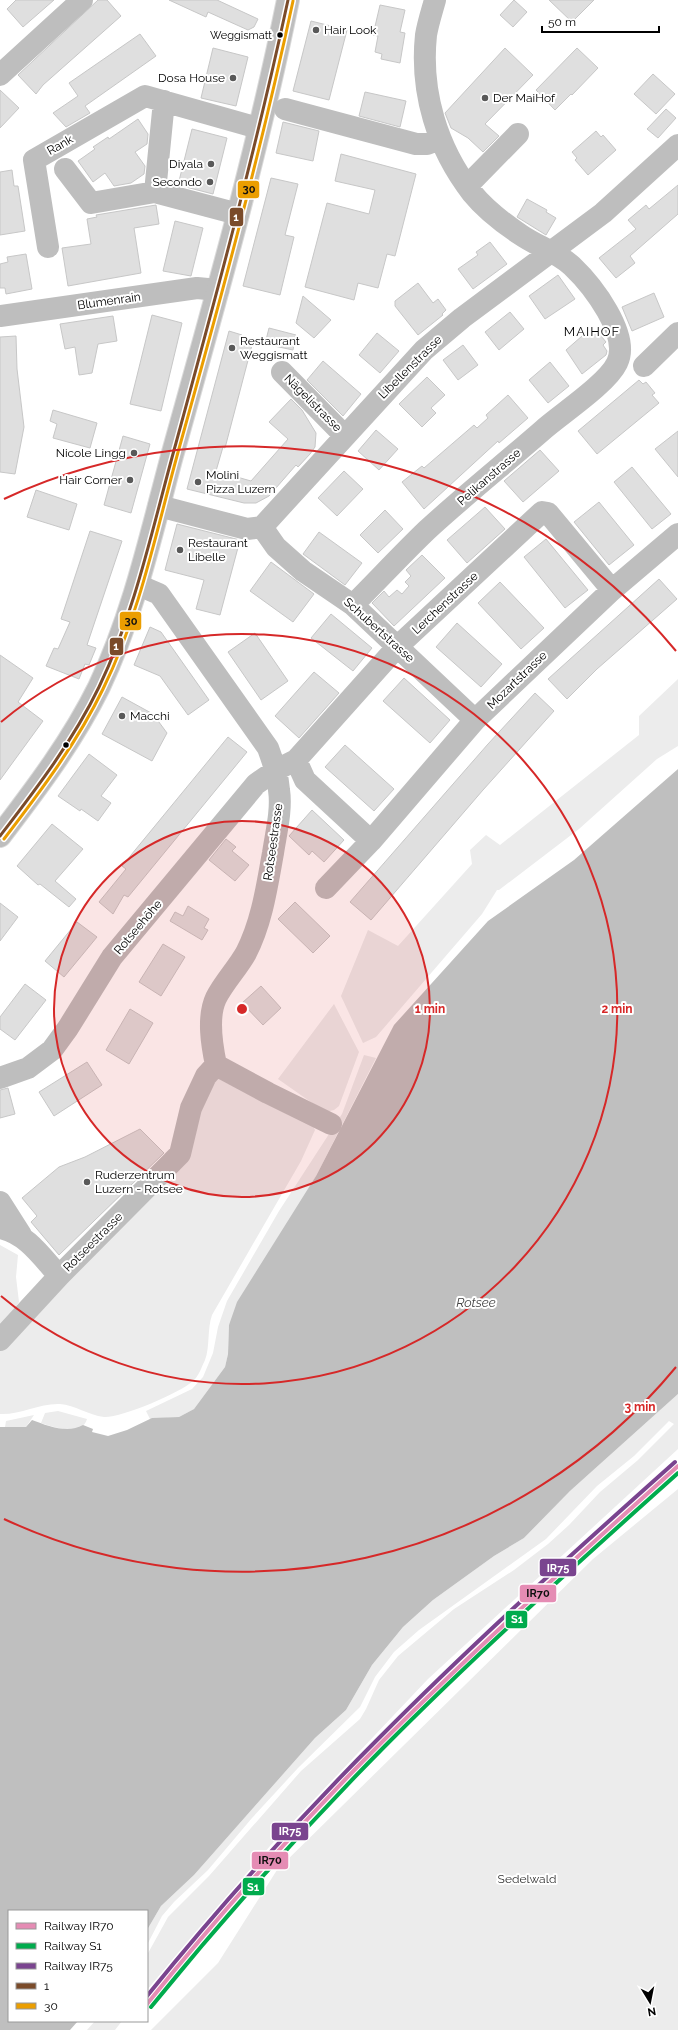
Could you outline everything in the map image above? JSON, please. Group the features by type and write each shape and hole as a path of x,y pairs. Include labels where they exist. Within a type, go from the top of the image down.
{"street":[{"path":"0,75 82,0"},
{"path":"0,836 43,777 92,700 115,650 138,585 238,214 278,49 288,0"},
{"path":"435,0 426,34 424,71 428,100 440,139 450,161 467,186 490,211 521,235 551,252"},
{"name":"Rank","path":"48,247 34,160 145,96 258,128"},
{"path":"155,192 164,102"},
{"path":"285,109 416,144 427,144 440,139"},
{"path":"467,186 518,134"},
{"name":"Libellenstrasse","path":"262,527 273,517 344,435 424,350 462,318 603,213 677,148"},
{"name":"Rank","path":"66,169 91,202 155,192 238,214"},
{"name":"Pelikanstrasse","path":"354,605 428,530 548,426 605,379 617,364 621,349 619,334 596,296 572,266 551,252"},
{"name":"Blumenrain","path":"0,316 197,288 218,290"},
{"path":"644,366 678,333"},
{"name":"Nägelistrasse","path":"282,372 344,435"},
{"path":"159,506 247,529 262,527"},
{"name":"Lerchenstrasse","path":"276,770 296,760 398,646 542,512 548,513 612,590"},
{"name":"Schubertstrasse","path":"262,527 276,547 303,571 354,605 475,720"},
{"name":"Mozartstrasse","path":"326,888 371,842 475,720 612,590 678,534"},
{"name":"Rotseestrasse","path":"0,1228 10,1230 21,1235 59,1276 180,1154 191,1108 206,1076 216,1065 213,1043 212,1010 215,999 246,953 256,927 265,894 279,821 280,791 276,770 268,748 159,594 138,585"},
{"path":"296,760 305,780 371,842"},
{"name":"Rotseehöhe","path":"0,1078 28,1068 52,1050 68,1028 112,957 256,784 276,770"},
{"path":"216,1065 331,1124"},
{"path":"0,1202 21,1235"},
{"path":"0,1340 59,1276"}],"green space":[{"path":"678,679 678,746 657,759 579,829 497,890 482,914 376,1037 363,1043 341,996 368,930 398,946 472,864 470,850 486,835 500,845 639,735 639,716"},
{"path":"334,1004 359,1052 339,1106 334,1110 325,1112 278,1079"},
{"path":"364,1055 376,1058 316,1176 229,1325 228,1354 225,1367 194,1409 179,1417 150,1419 146,1411 192,1389 203,1377 213,1353 218,1327 227,1301 279,1211 342,1114"},
{"path":"217,1075 312,1124 315,1130 301,1161 212,1315 210,1320 207,1355 197,1376 186,1386 164,1398 136,1409 112,1416 98,1416 71,1406 60,1404 45,1405 15,1413 0,1414 0,1347 161,1188"},
{"path":"0,1245 18,1255 16,1277 19,1302 0,1330"},
{"path":"678,1394 678,1449 428,1679 270,1846 148,1989 148,1953 168,1917 209,1876 301,1771 360,1719 379,1680 398,1656 454,1609 514,1570 548,1544 569,1525 600,1492 638,1460 674,1424 669,1421 634,1456 597,1486 546,1539 419,1630 394,1652 375,1677 360,1707 298,1768 252,1818 208,1870 174,1902 162,1916 148,1943 148,1928 161,1906 194,1875 315,1738 346,1710 372,1665 403,1627 433,1600 494,1556 524,1538 570,1491"},
{"path":"58,1411 87,1419 84,1425 73,1429 53,1427 41,1423 45,1413"},
{"path":"34,1415 26,1427 5,1427 6,1421"},
{"name":"Sedelwald","path":"678,1489 678,2030 151,2030 218,1963 277,1870 593,1559"},
{"path":"94,2022 121,2022 115,2030 87,2030"}],"water":[{"name":"Rotsee","path":"678,769 678,1394 570,1491 524,1538 494,1556 433,1600 403,1627 372,1665 346,1710 315,1738 194,1875 161,1906 148,1928 148,1910 8,1910 8,2022 77,2022 70,2030 0,2030 0,1427 26,1427 32,1420 51,1427 64,1429 77,1428 83,1425 93,1429 92,1432 108,1436 127,1430 152,1418 179,1417 194,1409 225,1367 228,1354 229,1325 237,1302 316,1176 394,1025 488,921 574,860"}],"building":[{"path":"16,0 54,0 23,27 7,9"},
{"path":"98,0 107,0 121,16 43,85 36,94 18,75"},
{"path":"169,0 217,0 258,19 254,27 248,30 208,12 206,17"},
{"path":"514,0 527,12 513,27 500,15"},
{"path":"549,0 594,0 572,22"},
{"path":"380,5 405,10 400,32 405,33 400,63 381,59 382,54 375,52 378,36 373,35"},
{"path":"311,21 347,30 329,100 293,91"},
{"path":"140,34 156,56 85,106 90,113 66,127 53,113 78,96 69,83"},
{"path":"213,48 248,57 236,106 201,98"},
{"name":"Der MaiHof","path":"505,48 533,75 485,124 499,136 483,152 468,138 451,128 445,113"},
{"path":"577,48 598,68 555,110 536,90"},
{"path":"653,74 675,94 656,114 634,94"},
{"path":"0,90 19,108 0,128"},
{"path":"365,92 406,101 400,127 359,116"},
{"path":"666,109 676,118 658,138 647,129"},
{"path":"138,119 148,134 147,144 135,152 145,166 144,174 131,183 114,186 105,173 93,182 78,161 95,149 93,147 108,137 109,139"},
{"path":"283,122 319,131 313,161 276,153"},
{"path":"192,129 227,138 213,194 178,185"},
{"path":"596,131 601,137 603,135 616,150 588,175 575,160 577,158 572,152"},
{"path":"341,154 416,174 395,256 387,254 378,288 358,283 354,300 305,287 327,203 369,214 375,190 335,181"},
{"path":"12,170 14,186 18,186 25,231 0,235 0,172"},
{"path":"271,178 298,184 285,235 294,237 280,295 243,286"},
{"path":"678,185 678,214 630,256 635,263 616,278 599,258 636,229 628,220 646,205 649,209"},
{"path":"527,199 547,210 546,212 556,218 546,235 517,217"},
{"path":"156,205 159,224 134,228 141,273 68,286 62,248 91,244 87,219 97,217 96,215"},
{"path":"175,221 203,228 191,276 163,271"},
{"path":"490,242 507,264 473,289 458,269 478,255 476,252"},
{"path":"26,254 32,289 6,294 5,288 0,288 0,264 8,262 7,257"},
{"path":"558,275 575,299 545,319 529,296"},
{"path":"418,283 433,303 438,299 446,310 442,314 443,315 418,335 395,306 395,301"},
{"path":"654,293 664,317 632,331 622,307"},
{"path":"303,296 331,320 314,338 296,323"},
{"path":"510,312 524,329 499,350 485,332"},
{"path":"152,315 182,323 161,411 130,404"},
{"path":"113,316 117,341 98,344 92,373 79,375 75,347 65,349 60,324"},
{"path":"269,328 296,335 293,350 265,344"},
{"path":"590,329 594,334 597,331 606,342 603,345 607,351 606,355 582,374 566,350"},
{"path":"229,331 242,335 240,342 252,345 225,448 223,447 216,471 251,481 288,439 269,422 291,399 302,410 316,433 315,447 310,454 298,467 296,465 269,496 256,503 244,503 187,489"},
{"path":"377,333 399,351 380,373 359,355"},
{"path":"16,336 17,369 24,427 15,474 0,472 0,337"},
{"path":"463,345 478,365 458,380 443,360"},
{"path":"323,361 361,394 343,416 307,380"},
{"path":"550,362 569,386 548,403 529,380"},
{"path":"427,377 445,395 431,408 436,413 422,427 399,404"},
{"path":"639,380 643,384 646,382 655,393 652,395 659,403 597,454 578,431"},
{"path":"508,395 528,418 499,443 498,441 424,509 402,482 422,466 424,468 474,425 477,428 488,418 486,415"},
{"path":"53,410 97,423 90,448 53,438 57,424 50,421"},
{"path":"376,430 398,449 379,470 358,451"},
{"path":"678,431 678,477 655,449"},
{"path":"123,436 150,444 131,513 104,505"},
{"path":"540,450 559,471 523,502 504,481"},
{"path":"632,467 671,514 652,529 614,482"},
{"path":"344,471 363,489 337,516 318,498"},
{"path":"36,490 77,504 69,530 27,517"},
{"path":"599,502 634,545 609,565 574,522"},
{"path":"485,507 505,529 467,563 447,540"},
{"path":"385,510 403,529 378,553 360,535"},
{"path":"177,524 240,540 220,615 196,609 204,580 165,570"},
{"path":"90,531 122,541 87,645 96,648 89,665 85,664 79,679 46,666 54,648 58,649 70,622 61,619"},
{"path":"319,532 362,563 345,585 303,554"},
{"path":"546,539 588,590 565,608 524,557"},
{"path":"422,555 445,578 394,626 372,603 384,591 389,597 397,590 402,594 409,586 405,582 411,576 406,570"},
{"path":"271,562 314,594 293,622 250,591"},
{"path":"659,579 677,599 597,669 567,699 548,679"},
{"path":"500,582 544,628 521,649 478,603"},
{"path":"331,614 372,648 353,671 311,638"},
{"path":"457,623 502,664 481,687 436,647"},
{"path":"150,627 161,632 209,700 188,715 160,676 134,665"},
{"path":"255,633 288,681 261,700 228,652"},
{"path":"0,655 33,678 18,702 43,721 0,780"},
{"path":"314,672 339,693 299,738 275,716"},
{"path":"404,678 450,720 430,743 383,701"},
{"path":"535,693 554,711 483,790 371,920 350,902 488,744"},
{"path":"122,697 153,714 167,733 152,761 102,734"},
{"path":"228,737 247,752 128,897 124,895 113,914 99,902 126,869 122,866"},
{"path":"345,745 394,789 374,811 325,767"},
{"path":"89,754 117,775 101,796 111,803 98,821 58,796"},
{"path":"312,810 344,840 324,862 312,851 309,855 289,836"},
{"path":"52,824 83,849 55,881 76,899 69,907 40,884 38,885 17,866"},
{"path":"226,839 236,847 232,851 249,865 235,881 209,860"},
{"path":"295,902 330,936 313,953 278,919"},
{"path":"0,903 18,917 0,941"},
{"path":"188,906 209,919 204,928 208,930 202,940 170,921 175,912 183,916"},
{"path":"77,922 97,937 64,977 45,961"},
{"path":"163,944 185,957 161,996 139,982"},
{"path":"25,984 46,1000 15,1040 0,1029 0,1017"},
{"path":"261,986 281,1008 263,1025 242,1003"},
{"path":"130,1009 153,1023 129,1064 106,1050"},
{"path":"87,1062 102,1085 54,1116 39,1092"},
{"path":"8,1088 15,1114 0,1118 0,1090"},
{"name":"Ruderzentrum Luzern - Rotsee","path":"140,1129 164,1153 59,1255 31,1222 37,1216 22,1198 59,1167 85,1157"}],"rail line":[{"name":"IR75","path":"148,1995 260,1864 318,1800 379,1738 488,1632 675,1462"},
{"name":"IR70","path":"148,2003 203,1936 262,1869 383,1741 492,1636 678,1466"},
{"name":"S1","path":"151,2007 265,1874 324,1809 385,1746 493,1641 678,1473"}],"transit line":[{"name":"1","path":"0,836 66,745 89,707 112,658 134,598 221,278 263,111 288,0"},
{"name":"30","path":"4,839 44,785 82,729 103,689 128,630 147,569 240,224 268,113 293,1"}],"place":[{"name":"Hair Look","path":"316,30"},
{"name":"Weggismatt","path":"280,35"},
{"name":"Dosa House","path":"233,78"},
{"name":"Der MaiHof","path":"485,98"},
{"name":"Diyala","path":"211,164"},
{"name":"Secondo","path":"210,182"},
{"name":"Restaurant Weggismatt","path":"232,348"},
{"name":"Nicole Lingg","path":"134,453"},
{"name":"Hair Corner","path":"130,480"},
{"name":"Molini Pizza Luzern","path":"198,482"},
{"name":"Restaurant Libelle","path":"180,550"},
{"name":"Macchi","path":"122,716"},
{"name":"Ruderzentrum Luzern - Rotsee","path":"87,1182"}],"district":[{"name":"MAIHOF","path":"592,331"}]}
